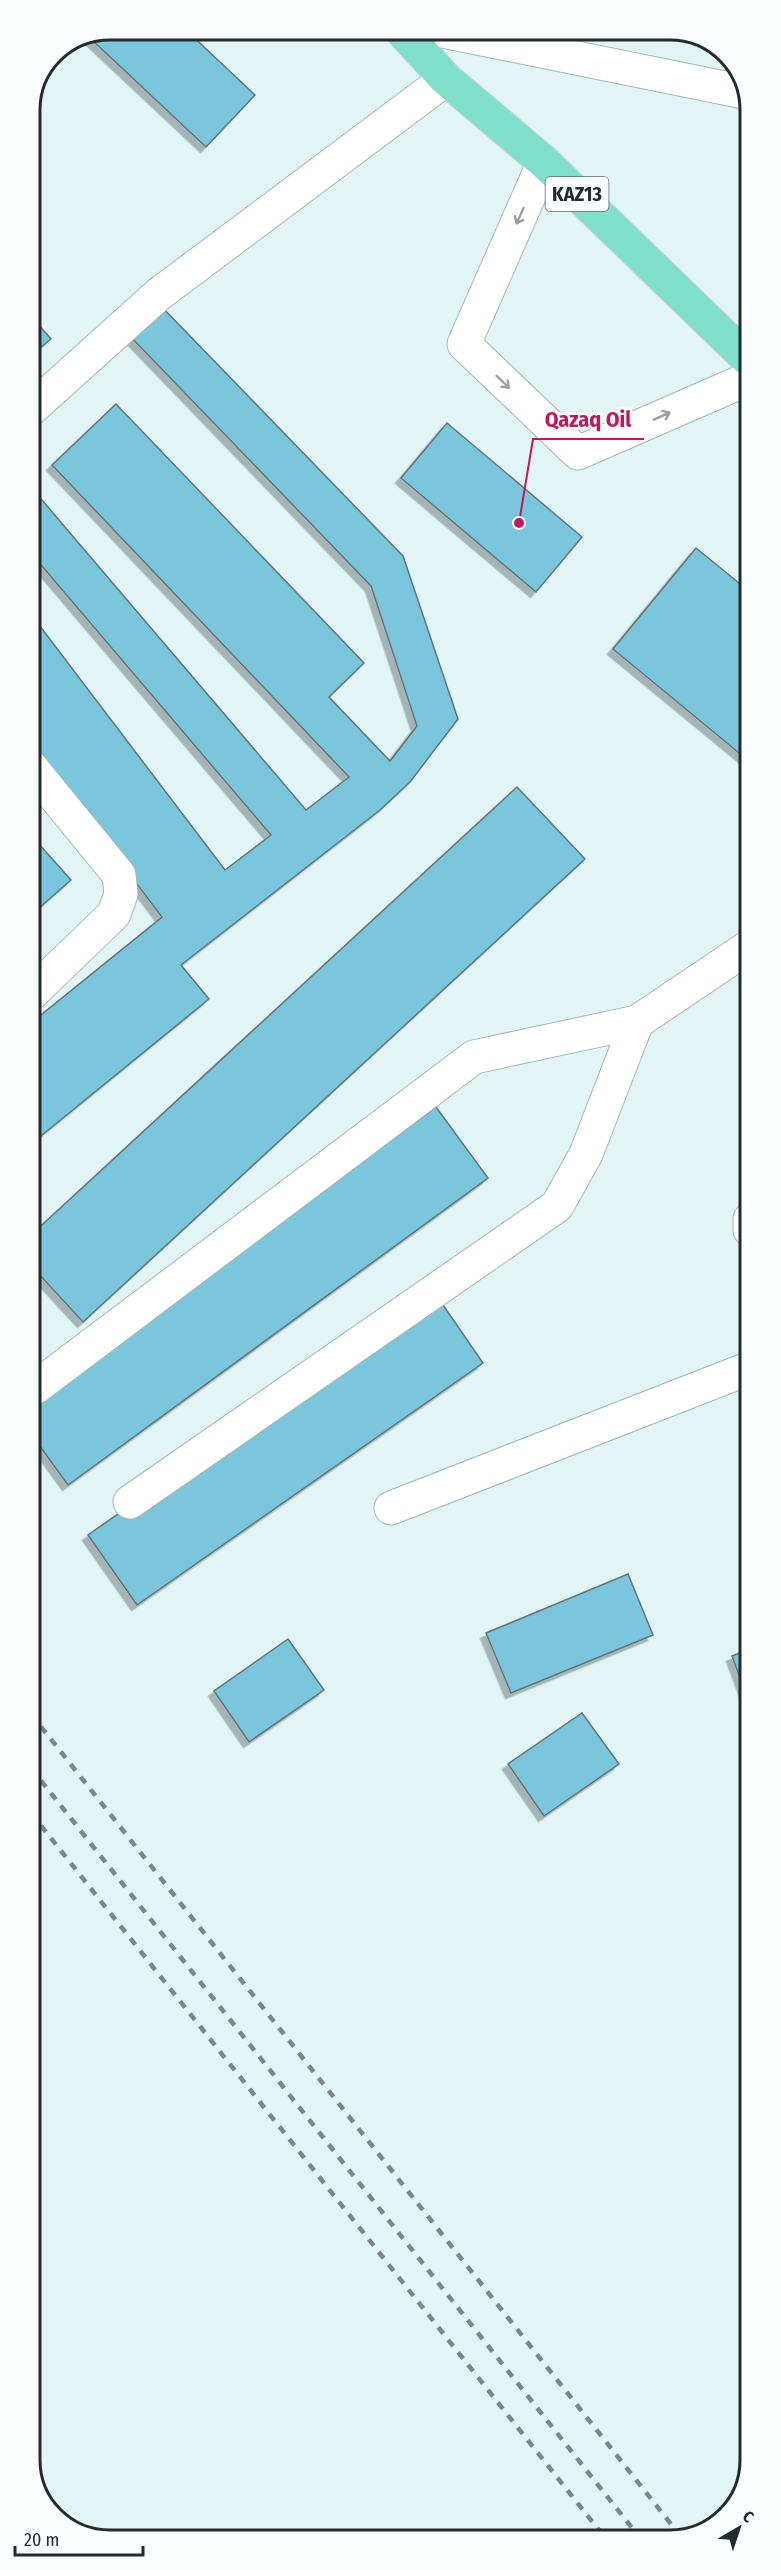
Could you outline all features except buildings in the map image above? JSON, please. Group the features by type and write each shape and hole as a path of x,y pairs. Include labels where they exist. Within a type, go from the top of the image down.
{"main road":[{"name":"KAZ13","path":"411,41 446,79 544,162 740,351"}],"lane":[{"path":"491,41 738,91"},
{"path":"40,402 159,294 446,79"},
{"path":"544,162 464,344 578,453 740,382"},
{"path":"40,778 118,875 121,894 114,914 40,985"},
{"path":"40,1384 474,1057 637,1022 740,953"},
{"path":"130,1502 557,1206 585,1154 637,1022"},
{"path":"391,1508 740,1372"}],"railway":[{"path":"40,1725 675,2529"},
{"path":"40,1779 634,2530"},
{"path":"40,1824 599,2530"}],"place":[{"name":"Qazaq Oil","path":"519,523"}]}
